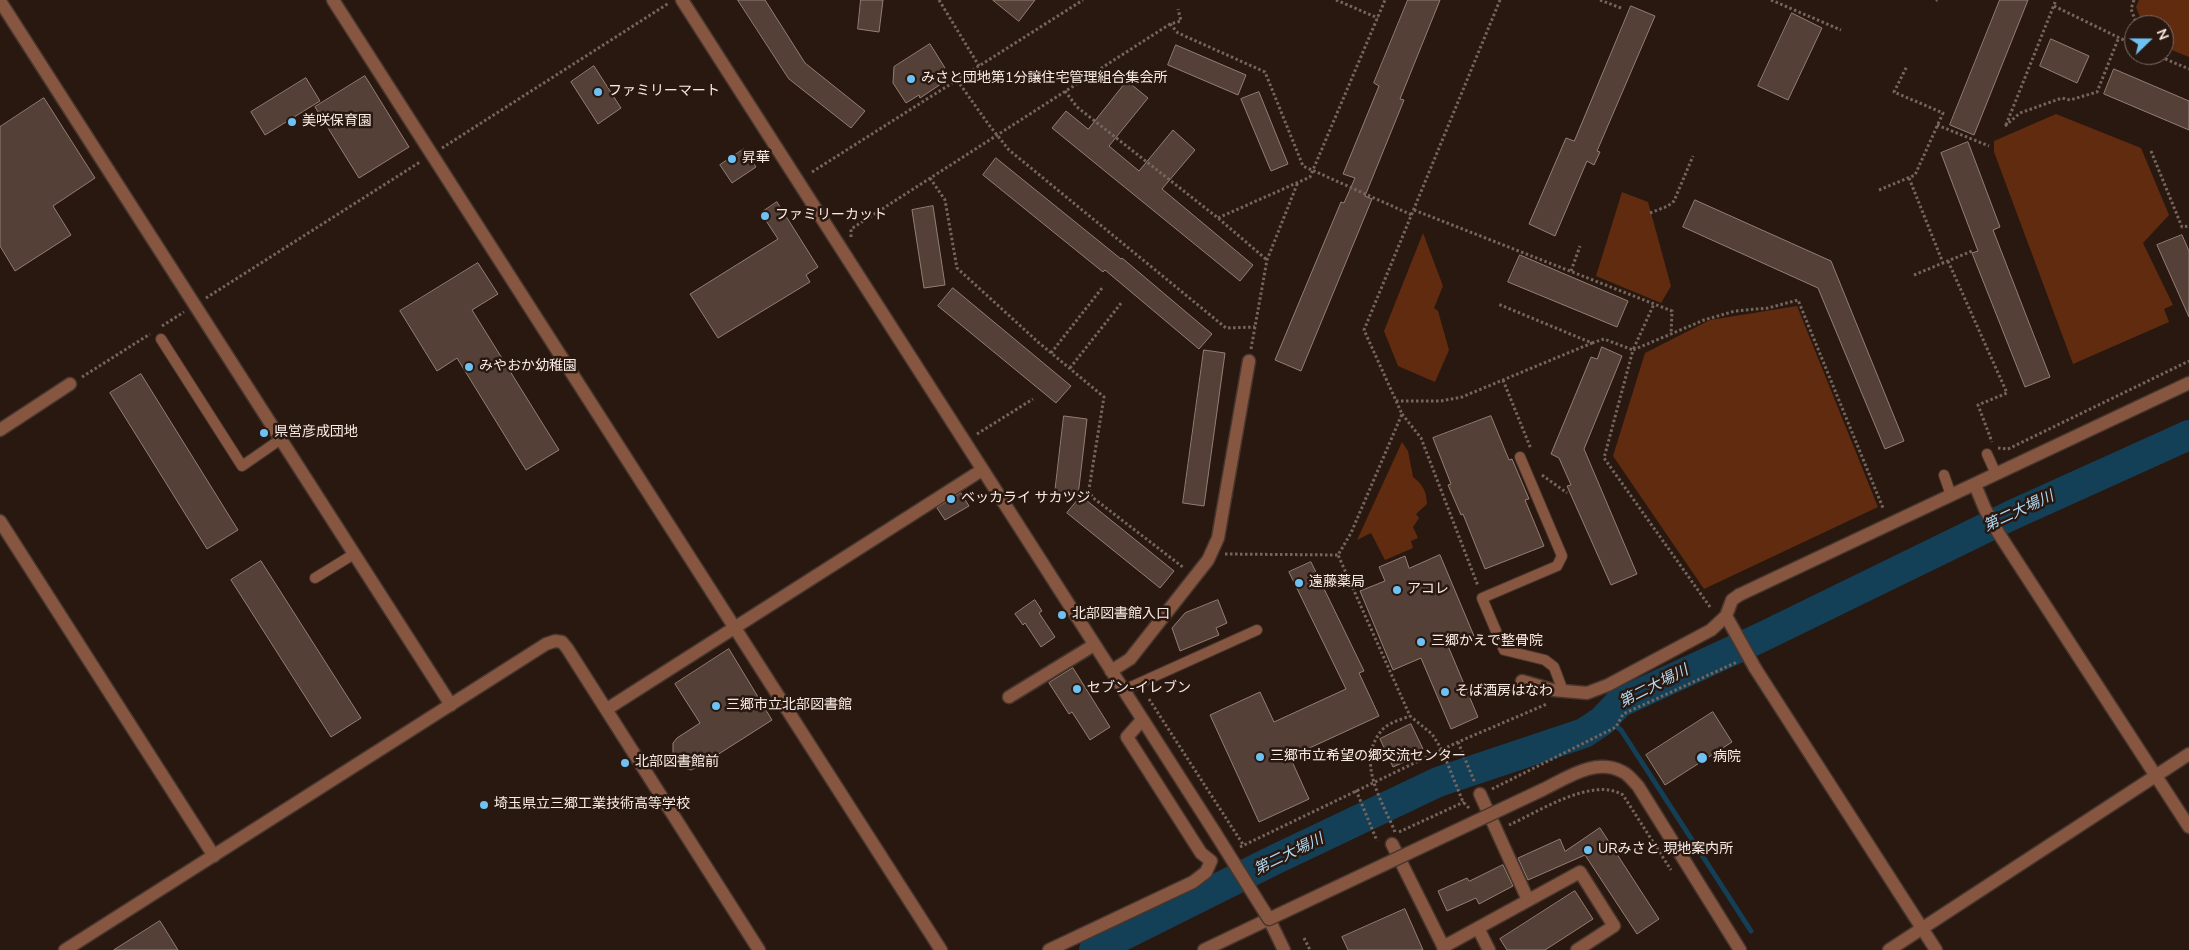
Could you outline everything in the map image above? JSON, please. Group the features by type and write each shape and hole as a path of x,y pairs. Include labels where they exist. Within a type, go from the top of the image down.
{"street":[{"path":"332,0 941,950"},
{"path":"682,0 1214,831 1269,919 1284,950"},
{"path":"0,1 451,705"},
{"path":"1111,671 1130,659 1201,570 1213,552 1218,538 1249,361"},
{"path":"1522,682 1568,692 1587,693 1608,685 1711,630 1726,616 1732,600 1739,595 2189,383"},
{"path":"0,430 70,384"},
{"path":"607,709 982,470"},
{"path":"1975,485 1985,509 2000,534 2157,774 2189,827"},
{"path":"0,521 214,856"},
{"path":"1726,616 1748,657 1936,950"},
{"path":"65,950 546,644 555,641 562,642 567,648 759,950"},
{"path":"1009,697 1094,645"},
{"path":"1049,950 1194,882 1206,872 1211,861 1201,854 1127,736 1142,720"},
{"path":"1889,950 2189,754"},
{"path":"1204,950 1582,770 1594,767 1607,767 1624,773 1638,786 1740,950"},
{"path":"1480,794 1528,900"},
{"path":"1391,838 1444,948 1580,872 1614,926 1577,950"},
{"path":"1478,928 1486,949"}],"lane":[{"path":"161,339 242,466 280,439"},
{"path":"1987,454 1996,474"},
{"path":"1520,457 1562,556 1557,566 1482,598 1504,650 1545,660 1554,667 1568,692"},
{"path":"1944,476 1952,495"},
{"path":"315,578 354,554"},
{"path":"1124,690 1257,630"}],"path":[{"path":"162,326 673,0"},
{"path":"939,0 979,66"},
{"path":"812,172 1083,0"},
{"path":"1336,0 1378,18"},
{"path":"1218,218 1310,177 1385,0"},
{"path":"1482,598 1421,438 1402,414 1364,330 1500,0"},
{"path":"1600,0 1621,8"},
{"path":"1614,5 1616,0"},
{"path":"1771,0 1841,30"},
{"path":"2056,0 2005,126 2020,113 2062,98 2070,100 2097,92 2119,38"},
{"path":"2133,15 2131,9 2134,0"},
{"path":"2054,6 2124,40"},
{"path":"856,245 851,236 851,229 1170,24 1181,21 1178,9"},
{"path":"1170,24 1178,32 1265,72 1302,166 1412,215"},
{"path":"2174,63 2189,69"},
{"path":"1879,190 1915,175 1943,113 1894,92 1907,66"},
{"path":"957,80 1009,150 1226,328 1255,327"},
{"path":"1065,91 1077,107 1218,218 1267,260"},
{"path":"1937,125 1989,146"},
{"path":"2151,150 2182,227 2189,226"},
{"path":"1650,213 1668,206 1674,201 1693,156"},
{"path":"930,178 945,200 957,268 1051,353 1104,397 1089,489 1092,497 1189,572"},
{"path":"1909,178 1944,263"},
{"path":"1249,361 1267,260 1298,182"},
{"path":"1414,210 1672,312 1671,334"},
{"path":"1570,271 1580,246"},
{"path":"1914,275 1972,251"},
{"path":"1948,261 2007,393 1978,405 1993,445 2002,450 2008,450 2189,362"},
{"path":"1051,353 1102,288"},
{"path":"1396,401 1441,401 1462,397 1604,339 1633,350 1704,320 1735,311 1768,308 1798,300 1883,508"},
{"path":"1070,368 1122,302"},
{"path":"1498,304 1592,343"},
{"path":"1654,304 1633,350 1604,458 1710,606"},
{"path":"70,384 153,332"},
{"path":"1503,380 1534,456"},
{"path":"972,426 977,434 1033,399"},
{"path":"1338,554 1351,534 1402,414"},
{"path":"1540,473 1567,493"},
{"path":"1220,554 1338,554"},
{"path":"1338,554 1410,716 1432,734 1442,750 1463,802 1476,814"},
{"path":"1410,716 1383,728 1371,751 1370,772 1391,838 1616,728 1623,714 1748,657"},
{"path":"1139,684 1244,846"},
{"path":"1236,849 1356,790 1568,692"},
{"path":"1458,742 1480,794"},
{"path":"1356,790 1377,841"},
{"path":"1497,830 1577,794 1595,790 1615,790 1623,795 1676,877"},
{"path":"1304,938 1310,950"}],"shaded area":[{"path":"2139,0 2189,0 2189,57 2174,51 2174,15 2139,15 2136,7"},
{"path":"2056,114 2141,148 2169,215 2143,243 2173,305 2164,309 2169,322 2073,364 1994,152 1994,141"},
{"path":"1622,192 1648,202 1671,286 1661,303 1596,276"},
{"path":"1423,233 1443,286 1434,308 1438,311 1449,350 1435,382 1398,366 1384,331"},
{"path":"1797,306 1878,507 1704,589 1613,456 1645,353 1710,320"},
{"path":"1402,442 1408,451 1413,477 1424,489 1427,504 1416,514 1419,518 1413,527 1418,538 1411,541 1413,548 1385,560 1371,533 1357,540"}],"building":[{"path":"738,0 765,0 805,63 865,111 851,128 789,79"},
{"path":"861,0 883,0 879,32 858,29"},
{"path":"993,0 1035,0 1019,21"},
{"path":"1408,0 1440,0 1400,99 1404,100 1365,196 1372,199 1301,371 1275,360 1341,202 1344,203 1355,178 1343,174 1379,86 1374,83"},
{"path":"2000,0 2028,0 1974,135 1950,125"},
{"path":"1631,6 1655,16 1597,151 1600,152 1594,165 1587,161 1555,236 1529,224 1566,138 1574,141"},
{"path":"1792,13 1822,28 1788,100 1758,86"},
{"path":"2051,39 2089,56 2077,83 2040,66"},
{"path":"930,44 945,68 938,73 944,82 920,98 919,95 906,103 893,83 894,67"},
{"path":"1176,45 1246,75 1238,95 1168,65"},
{"path":"594,66 621,108 598,124 571,82"},
{"path":"2114,69 2189,101 2189,130 2104,94"},
{"path":"365,76 409,147 359,178 315,107"},
{"path":"306,78 320,101 265,135 251,112"},
{"path":"1127,81 1148,98 1109,146 1139,171 1173,130 1195,150 1162,189 1253,265 1240,281 1052,128 1066,111 1088,129"},
{"path":"1259,92 1288,164 1271,171 1241,99"},
{"path":"44,98 95,178 53,206 71,235 15,271 0,246 0,127"},
{"path":"1968,142 2000,227 1993,230 2050,377 2025,387 1972,253 1978,251 1941,153"},
{"path":"744,149 756,167 732,183 720,165"},
{"path":"996,158 1122,258 1212,334 1199,349 1105,270 1103,272 983,175"},
{"path":"1695,200 1831,261 1904,441 1885,449 1818,288 1683,227"},
{"path":"777,202 818,267 806,275 810,282 718,338 690,294 778,239 761,213"},
{"path":"933,206 945,285 924,288 912,210"},
{"path":"2182,235 2189,251 2189,317 2157,245"},
{"path":"1520,255 1628,301 1617,327 1508,282"},
{"path":"478,263 498,294 472,310 559,450 526,470 457,358 437,371 400,311"},
{"path":"953,288 1071,386 1056,403 938,306"},
{"path":"1602,347 1622,356 1584,449 1637,574 1611,585 1567,486 1571,485 1559,458 1551,454 1591,357 1597,359"},
{"path":"1204,350 1225,353 1204,506 1183,503"},
{"path":"141,374 238,530 207,549 110,393"},
{"path":"1064,416 1087,419 1078,496 1055,493"},
{"path":"1491,416 1509,460 1512,459 1529,499 1525,500 1544,546 1485,569 1463,514 1461,515 1448,485 1451,484 1433,438"},
{"path":"961,493 969,506 945,520 937,508"},
{"path":"1081,496 1174,571 1160,588 1067,513"},
{"path":"1440,555 1474,636 1448,646 1478,717 1451,729 1421,658 1393,670 1360,591 1385,581 1379,567 1405,556 1409,568"},
{"path":"261,561 361,718 331,737 231,580"},
{"path":"1311,562 1364,671 1359,673 1379,716 1290,757 1309,799 1259,822 1210,715 1260,692 1274,722 1346,689 1289,572"},
{"path":"1035,600 1042,611 1039,613 1055,637 1041,647 1025,623 1023,625 1015,614"},
{"path":"1218,600 1227,623 1216,628 1219,635 1180,651 1172,628 1185,613"},
{"path":"729,649 772,720 703,764 691,770 684,768 676,763 673,757 673,743 677,738 700,723 675,684"},
{"path":"1073,668 1110,727 1090,740 1072,712 1069,714 1049,683"},
{"path":"1713,712 1732,742 1665,785 1646,755"},
{"path":"1411,724 1423,749 1409,755 1411,759 1393,767 1380,739"},
{"path":"1600,828 1659,919 1637,934 1585,855 1528,880 1518,858 1560,839 1565,851"},
{"path":"1503,865 1513,886 1479,904 1476,898 1447,911 1438,891 1467,878 1469,881"},
{"path":"1575,891 1593,919 1545,950 1507,950 1500,939"},
{"path":"1405,909 1423,950 1348,950 1342,937"},
{"path":"160,921 178,950 114,950"}],"waterway":[{"name":"第二大場川","path":"1094,950 1274,860 1438,782 1584,733 1602,721 1619,703 1762,637 2012,515 2189,435"},
{"path":"1605,717 1621,730 1751,931"}],"place":[{"name":"みさと団地第1分譲住宅管理組合集会所","path":"911,79"},
{"name":"ファミリーマート","path":"598,92"},
{"name":"美咲保育園","path":"292,122"},
{"name":"昇華","path":"732,159"},
{"name":"ファミリーカット","path":"765,216"},
{"name":"みやおか幼稚園","path":"469,367"},
{"name":"県営彦成団地","path":"264,433"},
{"name":"ベッカライ サカツジ","path":"951,499"},
{"name":"遠藤薬局","path":"1299,583"},
{"name":"アコレ","path":"1397,590"},
{"name":"北部図書館入口","path":"1062,615"},
{"name":"三郷かえで整骨院","path":"1421,642"},
{"name":"セブン-イレブン","path":"1077,689"},
{"name":"そば酒房はなわ","path":"1445,692"},
{"name":"三郷市立北部図書館","path":"716,706"},
{"name":"三郷市立希望の郷交流センター","path":"1260,757"},
{"name":"病院","path":"1702,758"},
{"name":"北部図書館前","path":"625,763"},
{"name":"埼玉県立三郷工業技術高等学校","path":"484,805"},
{"name":"URみさと 現地案内所","path":"1588,850"}]}
